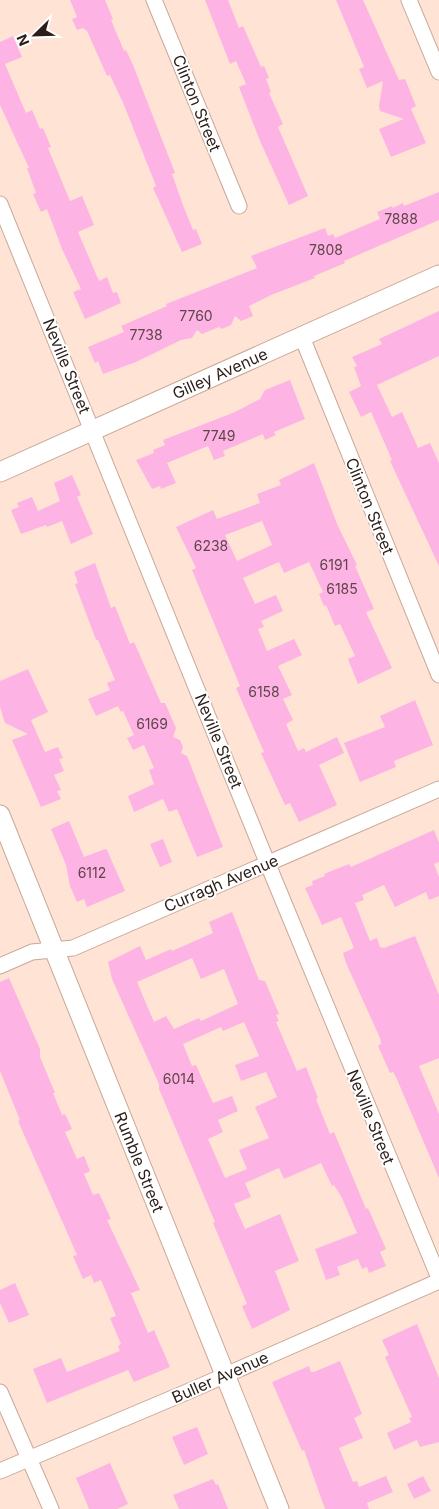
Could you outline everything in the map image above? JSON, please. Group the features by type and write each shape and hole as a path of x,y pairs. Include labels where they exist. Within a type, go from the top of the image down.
{"street":[{"name":"Clinton Street","path":"154,0 239,206"},
{"path":"409,0 439,72"},
{"name":"Neville Street","path":"0,204 439,1280"},
{"name":"Gilley Avenue","path":"0,472 439,275"},
{"name":"Clinton Street","path":"302,337 439,675"},
{"name":"Curragh Avenue","path":"0,966 32,952 72,948 439,789"},
{"name":"Rumble Street","path":"0,815 279,1509"},
{"name":"Buller Avenue","path":"0,1471 225,1376 439,1280"},
{"path":"0,1392 51,1509"}],"building":[{"path":"70,0 105,0 113,19 111,20 124,51 126,50 133,65 175,173 172,174 184,208 193,230 196,229 202,244 182,252 153,188 156,186 124,105 110,75 107,76 87,31 83,28 77,30 72,19 77,17"},
{"path":"205,0 228,0 239,28 243,26 261,67 264,66 269,78 266,79 271,92 269,93 283,124 278,127 308,196 289,205 260,141 239,87 246,84 236,61 230,64"},
{"path":"336,0 363,0 399,80 405,79 416,106 411,109 426,143 391,157 379,129 404,119 380,111 383,81 367,88 359,69 364,67"},
{"path":"13,36 22,57 5,64 26,113 32,110 40,129 43,128 51,147 48,148 70,201 82,196 94,225 78,232 99,281 107,277 113,293 117,292 121,303 85,319 73,292 81,289 62,249 47,209 41,212 33,194 36,193 27,168 29,168 0,105 0,42"},
{"path":"439,192 439,220 344,261 345,263 314,276 315,278 271,295 249,306 253,316 241,321 235,316 231,325 222,329 219,327 202,334 197,330 192,338 181,340 136,362 103,374 98,361 95,363 88,347 124,332 121,326 167,306 166,304 257,268 251,256 325,228 328,236 333,234 335,238 380,219 377,212 403,203 404,206"},
{"path":"439,311 439,356 377,385 392,417 402,412 418,448 430,443 439,463 439,566 390,461 392,460 371,412 361,417 349,392 361,386 354,367 357,366 352,357 382,344 379,339"},
{"path":"290,380 305,419 274,432 276,435 265,440 263,434 223,451 225,456 214,460 208,446 167,463 176,483 161,489 160,486 152,489 136,460 154,453 153,450 165,445 163,440 235,412 260,399 265,390"},
{"path":"314,463 337,524 357,565 355,566 374,609 366,612 392,668 358,684 348,659 355,656 340,624 335,626 326,605 324,606 319,594 323,592 309,562 284,573 279,562 243,578 255,604 276,595 283,611 261,621 264,627 258,629 267,651 294,639 302,655 278,666 292,695 283,699 293,720 286,724 298,751 304,748 306,752 337,737 344,753 319,765 337,805 299,822 290,803 285,805 261,753 264,752 236,688 240,686 192,570 196,568 176,527 213,510 217,519 260,503 257,494 281,485 279,480","holes":["262,521 272,545 237,561 225,535"]},
{"path":"72,475 81,495 77,497 93,534 71,544 62,521 21,534 11,510 19,507 17,503 32,497 38,511 60,501 54,483"},
{"path":"95,563 111,608 115,606 130,644 134,642 161,703 165,703 176,728 173,737 180,740 183,747 181,753 187,756 223,847 197,857 177,809 169,812 163,799 134,812 128,796 154,784 149,770 154,768 144,745 133,750 127,738 134,735 123,711 121,712 118,706 96,716 88,699 110,690 107,683 115,680 98,640 96,640 75,584 78,583 74,572"},
{"path":"28,669 48,712 31,720 45,752 58,747 63,758 59,759 64,771 54,775 61,790 57,791 61,799 41,807 12,740 28,734 5,723 0,707 0,681"},
{"path":"415,700 433,745 394,761 396,767 360,782 344,743 385,727 380,716"},
{"path":"69,821 84,857 105,849 107,850 125,891 87,907 84,899 77,902 70,886 66,865 51,829"},
{"path":"434,830 439,843 439,862 434,864 439,877 439,896 429,900 426,892 395,907 384,885 362,895 364,900 355,903 370,941 377,938 380,947 384,948 415,936 439,995 439,1058 419,1066 439,1114 439,1178 396,1077 393,1072 390,1073 378,1046 381,1044 380,1038 346,963 343,953 354,948 341,917 322,925 305,888 313,885 312,881 325,876 324,874 349,864 351,867"},
{"path":"163,839 172,862 160,867 150,844"},
{"path":"232,912 259,980 265,981 279,1014 276,1015 279,1021 276,1022 297,1071 306,1067 330,1134 334,1132 366,1209 368,1208 386,1249 380,1252 386,1266 369,1273 367,1267 362,1269 358,1259 337,1267 340,1275 326,1280 315,1249 357,1233 342,1198 334,1185 332,1186 321,1163 284,1179 279,1168 245,1183 251,1197 234,1204 245,1229 280,1214 299,1261 275,1271 290,1310 252,1329 242,1306 247,1304 213,1223 215,1222 159,1089 159,1084 112,979 108,962 140,946 146,960 171,949 172,951 213,933 209,922","holes":["192,958 201,979 224,969 238,1004 201,1021 199,1018 174,1029 166,1016 154,1022 137,982","244,1022 259,1056 235,1065 241,1081 266,1072 277,1097 255,1107 269,1138 239,1150 247,1169 225,1178 208,1139 223,1132 218,1120 238,1111 232,1096 213,1103 196,1065 192,1066 183,1044 221,1027 223,1031"]},
{"path":"9,978 40,1049 40,1057 62,1115 65,1114 72,1129 65,1132 77,1159 84,1156 90,1171 84,1174 93,1195 99,1193 111,1219 107,1220 140,1290 131,1293 148,1333 154,1330 170,1367 134,1382 128,1370 47,1403 33,1369 61,1358 67,1372 120,1351 118,1346 121,1344 110,1318 116,1316 101,1280 94,1283 91,1275 83,1279 73,1256 77,1255 18,1121 20,1120 0,1071 0,982"},
{"path":"15,1283 29,1315 9,1323 0,1303 0,1290"},
{"path":"417,1324 439,1378 439,1442 420,1447 417,1440 394,1450 387,1433 411,1422 409,1418 412,1417 385,1357 389,1355 382,1340"},
{"path":"340,1361 362,1414 354,1418 363,1438 339,1448 353,1482 357,1481 359,1487 386,1476 393,1492 367,1503 369,1509 325,1509 304,1450 302,1451 272,1382 309,1366 311,1372 314,1372"},
{"path":"197,1427 208,1454 184,1465 172,1437"},
{"path":"110,1463 128,1504 117,1509 89,1509 76,1478"},
{"path":"423,1476 431,1491 414,1499 407,1484"},
{"path":"213,1479 216,1485 218,1484 228,1509 179,1509 173,1495"}]}
